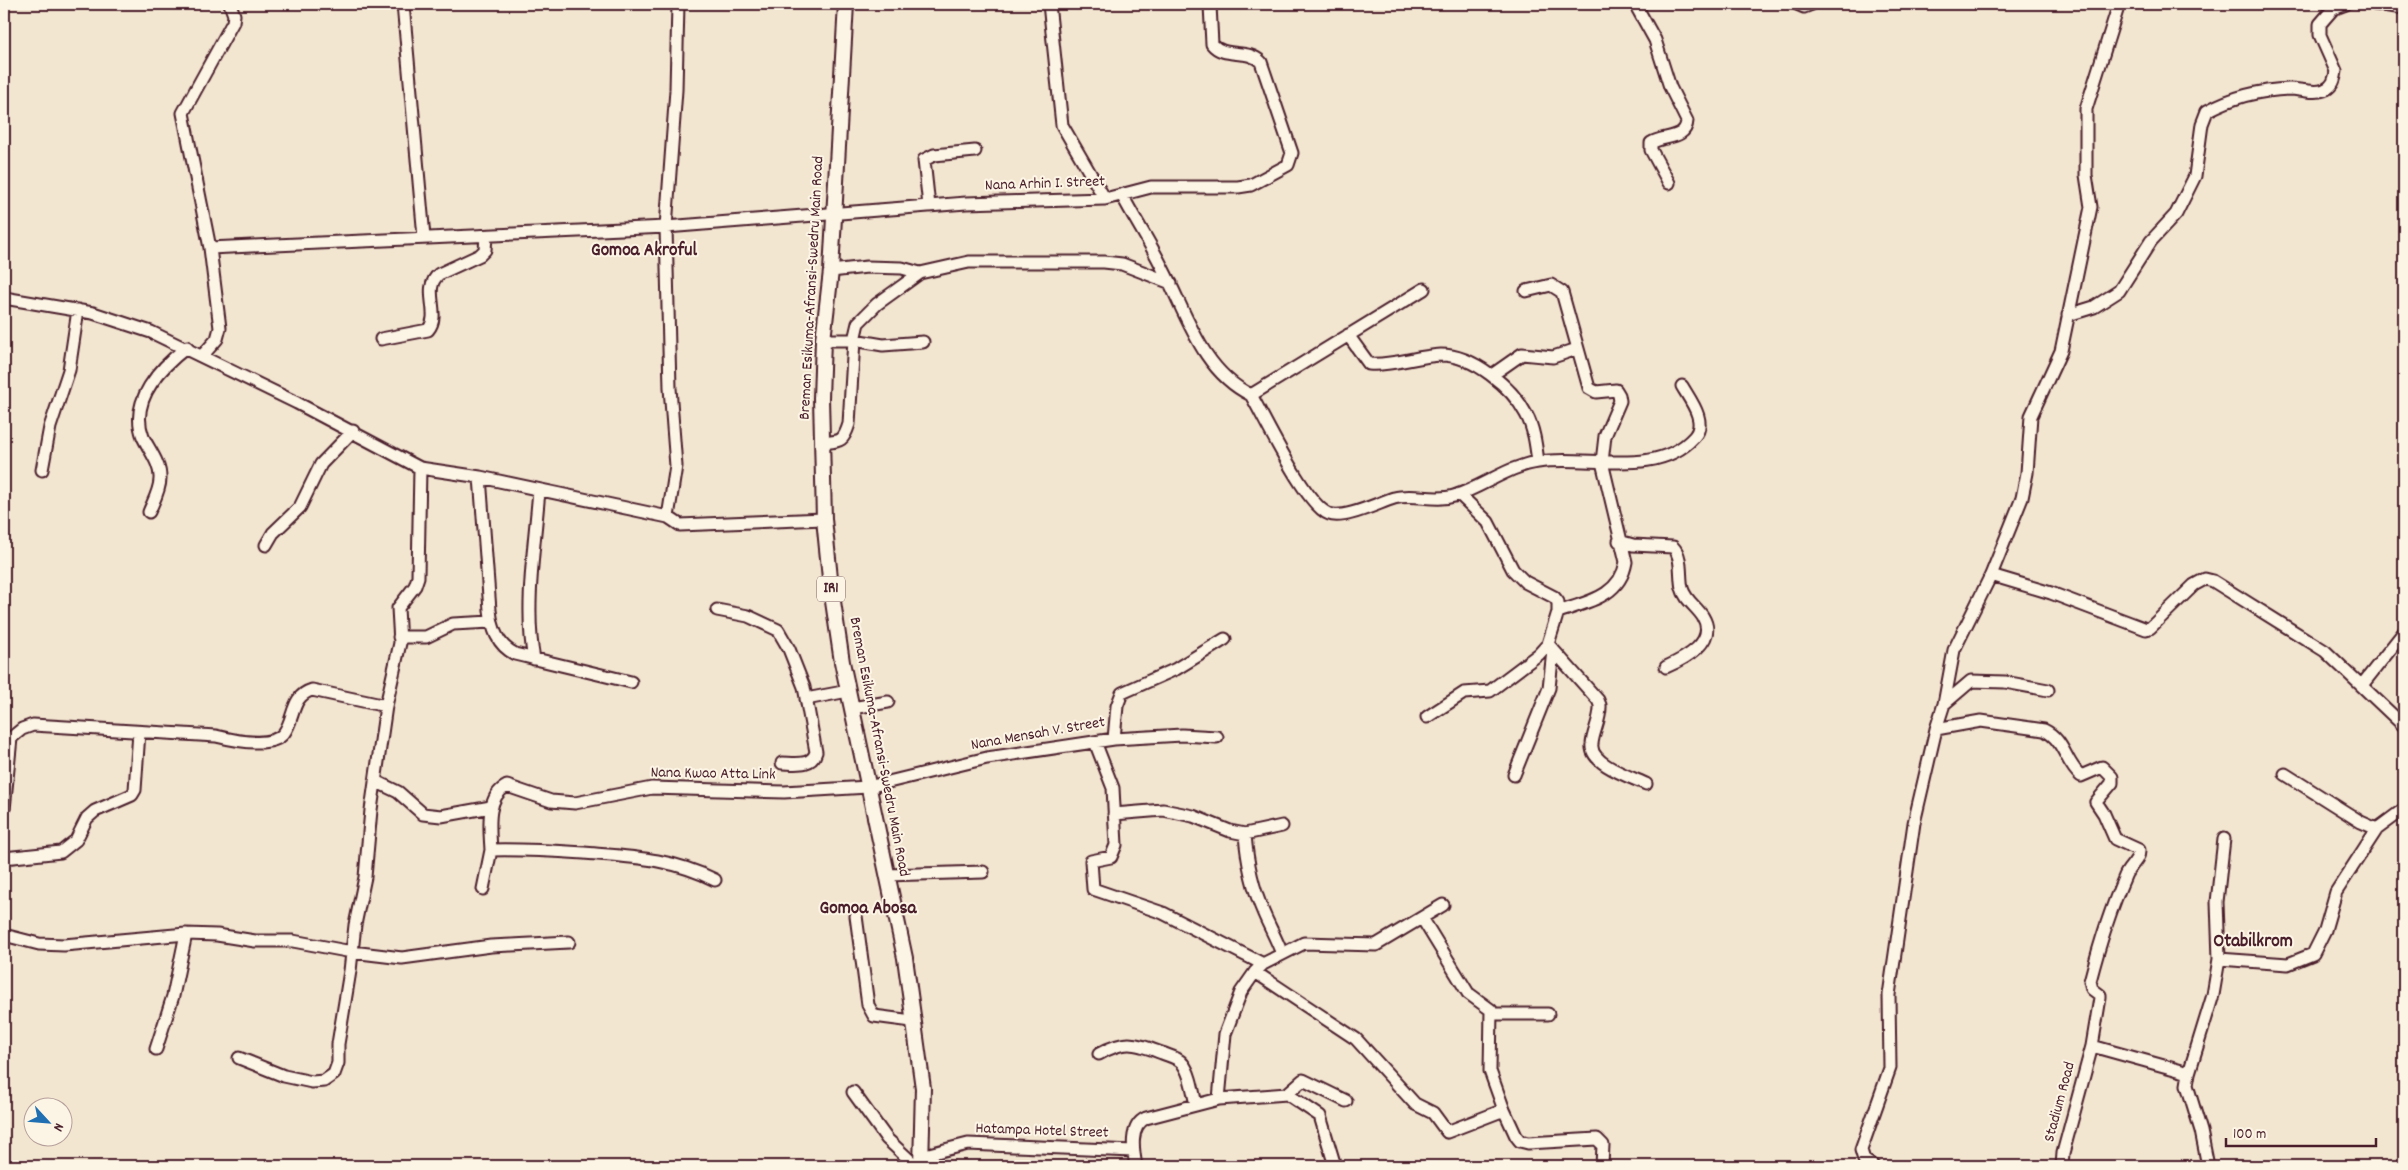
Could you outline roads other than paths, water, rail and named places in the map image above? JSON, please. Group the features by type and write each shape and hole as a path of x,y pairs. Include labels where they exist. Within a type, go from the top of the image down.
{"main road":[{"name":"Breman Esikuma-Afransi-Swedru Main Road","path":"846,4 831,271 823,340 821,443 824,519 831,588 848,691 905,958 922,1088 920,1163"}],"street":[{"path":"202,356 217,339 220,328 210,248 183,112 233,22 234,15 230,4"},
{"path":"403,4 424,237"},
{"path":"668,517 676,466 670,388 666,227 676,90 678,4"},
{"path":"1049,4 1062,125 1105,199"},
{"path":"1635,4 1657,46 1670,87 1687,121 1687,126 1681,133 1651,143 1651,150 1669,183"},
{"path":"1797,4 1804,7 1812,4"},
{"path":"1869,1166 1861,1150 1891,1060 1889,995 1914,824 1936,729 1944,704 1954,650 1991,575 2022,498 2027,473 2031,416 2060,357 2091,207 2086,175 2086,109 2119,4"},
{"path":"2068,315 2099,305 2119,291 2132,274 2149,243 2176,214 2196,176 2202,124 2207,111 2263,92 2291,89 2318,91 2326,90 2332,85 2336,71 2320,35 2320,24 2333,9 2346,4"},
{"path":"2374,4 2404,8"},
{"name":"Nana Arhin I. Street","path":"210,248 238,245 298,246 352,240 486,236 666,227 929,206 1105,199 1151,187 1245,187 1291,162 1292,153 1261,62 1255,56 1215,48 1212,44 1210,5"},
{"path":"929,206 924,160 934,155 975,151"},
{"path":"1122,196 1171,283 1210,362 1243,391 1251,395 1298,480 1321,510 1330,514 1345,514 1396,498 1443,498 1459,494 1498,475 1538,462 1602,462 1660,459 1690,441 1696,435 1700,420 1682,386"},
{"path":"381,340 428,330 432,319 430,285 434,278 480,255 485,250 486,236"},
{"path":"821,443 840,441 845,436 849,424 856,328 862,319 920,273 968,262 1104,262 1122,264 1171,283"},
{"path":"831,271 885,267 902,268 920,273"},
{"path":"1526,291 1551,285 1562,292 1589,388 1596,392 1612,389 1620,395 1619,406 1605,436 1602,462 1626,562 1624,573 1614,589 1607,594 1558,612"},
{"path":"1251,395 1424,289"},
{"path":"4,298 78,310 151,332 353,431 420,468 480,477 668,517 674,523 688,526 824,519"},
{"path":"42,470 50,427 69,370 78,310"},
{"path":"1348,334 1369,364 1443,355 1459,358 1492,375 1502,383 1526,412 1532,427 1538,462"},
{"path":"823,340 854,340 883,345 923,342"},
{"path":"149,512 160,479 155,459 139,425 139,414 152,382 160,370 186,348"},
{"path":"1492,375 1522,354 1553,357 1577,349"},
{"path":"266,545 282,523 300,507 321,464 353,431"},
{"path":"239,1058 284,1076 312,1082 324,1080 334,1074 338,1063 338,1044 365,877 375,781 386,706 399,650 398,608 415,586 418,577 420,468"},
{"path":"480,477 492,622 498,639 507,650 534,659 631,682"},
{"path":"534,659 530,641 530,619 539,490"},
{"path":"1459,494 1488,522 1513,570 1524,582 1554,597 1558,602 1558,612 1551,647 1549,688 1514,775"},
{"path":"1620,541 1633,545 1673,547 1678,556 1685,595 1703,618 1705,633 1701,645 1693,654 1666,667"},
{"path":"1991,575 2051,593 2146,629 2150,628 2194,585 2205,579 2213,581 2325,651 2362,684 2404,726"},
{"path":"717,610 748,616 778,630 791,654 804,687 815,756 809,762 782,763"},
{"path":"399,637 426,637 453,624 492,622"},
{"path":"2362,684 2404,632"},
{"name":"Nana Mensah V. Street","path":"868,786 987,758 1114,739 1116,706 1122,693 1176,669 1225,639"},
{"path":"1427,717 1464,693 1490,691 1551,647"},
{"path":"1551,647 1598,700 1600,705 1591,745 1593,755 1596,759 1618,772 1646,784"},
{"path":"1944,704 1971,681 2005,682 2048,690"},
{"path":"4,810 11,738 22,729 33,725 216,736 242,742 274,740 283,735 297,700 303,692 312,690 386,706"},
{"path":"806,699 848,691"},
{"path":"852,708 888,702"},
{"name":"Stadium Road","path":"1936,729 1980,721 2044,730 2055,736 2074,771 2080,776 2102,767 2112,777 2112,783 2096,802 2104,814 2115,839 2139,850 2139,853 2125,874 2092,972 2090,986 2100,995 2100,998 2092,1046 2063,1152 2062,1166"},
{"path":"4,858 62,852 76,840 87,818 95,811 132,795 135,790 139,732"},
{"path":"1114,739 1182,735 1217,737"},
{"path":"1095,742 1113,788 1116,850 1111,857 1091,861 1093,889 1163,913 1259,968 1287,995 1356,1039 1415,1104 1433,1113 1444,1131 1449,1132 1504,1110"},
{"path":"2285,774 2361,822 2377,829"},
{"path":"375,781 398,792 423,814 441,816 491,807 491,850 483,889"},
{"name":"Nana Kwao Atta Link","path":"491,807 502,790 507,786 551,801 575,803 652,788 784,792 868,786"},
{"path":"2219,959 2288,964 2313,954 2325,930 2336,892 2377,829 2404,809"},
{"path":"1114,814 1163,810 1193,816 1230,832 1245,834 1282,826"},
{"path":"1245,834 1248,863 1264,914 1273,929 1282,954"},
{"path":"2208,1166 2201,1131 2187,1085 2213,995 2219,959 2217,902 2224,839"},
{"path":"491,850 540,850 662,860 715,880"},
{"path":"887,875 984,872"},
{"path":"1219,1099 1225,1034 1241,992 1259,968 1282,954 1313,942 1376,945 1443,905"},
{"path":"856,916 868,1005 874,1016 912,1021"},
{"path":"1422,918 1468,993 1489,1008 1492,1014 1489,1066 1504,1110 1516,1136 1524,1143 1592,1138 1601,1141 1604,1150 1602,1166"},
{"path":"156,1049 173,996 186,934"},
{"path":"4,936 39,944 64,945 186,934 255,941 293,941 352,952 402,958 491,946 569,942"},
{"path":"1492,1014 1548,1014"},
{"path":"1099,1054 1114,1046 1136,1043 1173,1057 1182,1063 1188,1074 1196,1105"},
{"path":"2092,1046 2189,1073"},
{"path":"1136,1166 1133,1151 1135,1128 1139,1121 1219,1099 1287,1094 1303,1080 1346,1101"},
{"path":"853,1092 888,1140 920,1163"},
{"path":"1287,1094 1320,1116 1335,1166"},
{"name":"Hatampa Hotel Street","path":"920,1163 968,1144 1133,1151"}],"district":[{"name":"Gomoa Akroful","path":"644,251"},
{"name":"Gomoa Abosa","path":"868,909"},
{"name":"Otabilkrom","path":"2253,942"}]}
